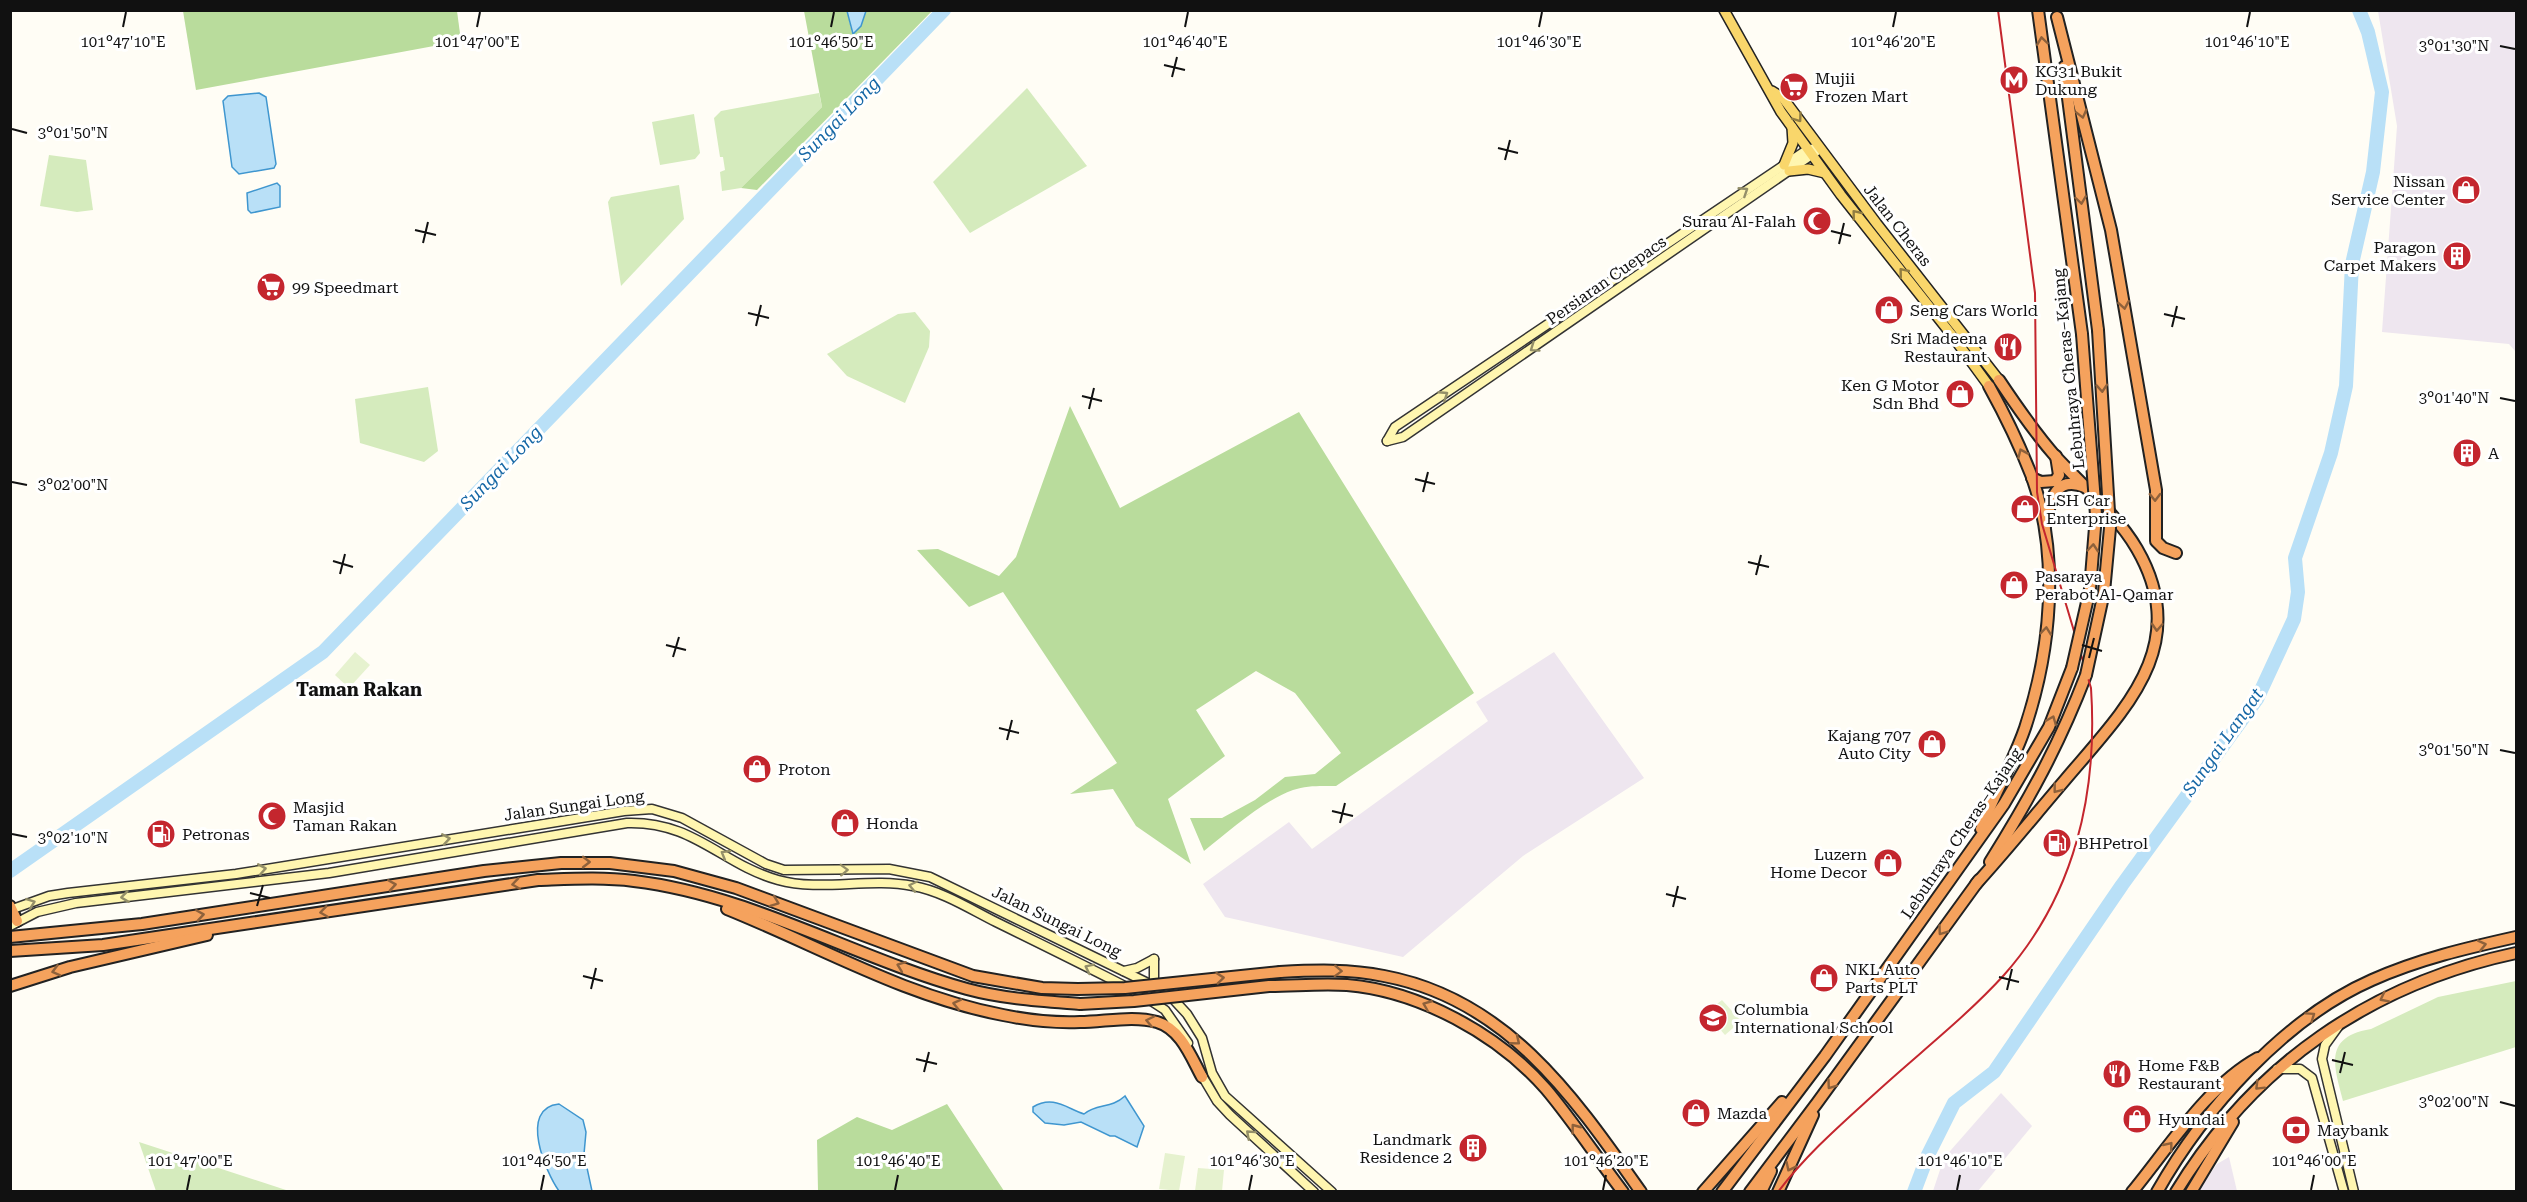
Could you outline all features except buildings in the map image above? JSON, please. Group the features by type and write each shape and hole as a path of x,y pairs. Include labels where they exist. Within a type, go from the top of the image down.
{"highway":[{"name":"Lebuhraya Cheras–Kajang","path":"1722,1191 1864,1002 2018,781 2049,727 2072,668 2090,589 2096,515 2082,334 2038,10"},
{"name":"Lebuhraya Cheras–Kajang","path":"1750,1191 1818,1103 1976,884 2035,789 2064,733 2086,675 2104,592 2110,528 2098,330 2057,14"},
{"path":"2057,14 2111,230 2156,490 2156,541 2163,548 2176,553"},
{"path":"1976,884 2117,720 2138,690 2151,663 2157,639 2158,613 2151,579 2136,548 1994,383"},
{"path":"1976,840 1994,795 2018,746 2038,684 2047,627 2048,578 2045,529 2032,478 1994,383"},
{"path":"2032,478 2041,482 2055,481 2059,475 2056,456"},
{"path":"2045,529 2051,497 2058,488 2077,484 2087,489"},
{"path":"10,936 142,924 535,864 587,862 633,864 674,871 761,896 930,962 973,976 1042,988 1125,988 1280,972 1347,971 1384,975 1416,983 1482,1015 1543,1064 1590,1119 1641,1191"},
{"path":"10,951 103,945 538,880 633,881 679,889 759,912 968,989 1014,999 1080,1004 1269,986 1347,985 1390,993 1429,1005 1462,1022 1499,1047 1545,1088 1623,1191"},
{"path":"679,889 754,920 894,984 937,1000 1004,1015 1039,1020 1077,1023 1142,1019 1158,1022 1180,1039 1202,1077"},
{"path":"11,909 14,924"},
{"path":"10,986 36,976 187,942 239,925"},
{"path":"2157,1191 2207,1120 2266,1053 2307,1019 2371,980 2447,953 2517,937"},
{"path":"2176,1191 2213,1137 2243,1103 2276,1070 2341,1023 2411,984 2517,953"},
{"path":"1703,1191 1790,1094 1817,1056 1864,1002"},
{"path":"2132,1191 2220,1085 2241,1067 2266,1053"},
{"path":"1778,1191 1818,1103"},
{"path":"2191,1191 2243,1103"},
{"path":"1761,1191 1778,1155"}],"main road":[{"name":"Jalan Cheras","path":"1724,10 1772,91 1775,103 1994,383"},
{"name":"Jalan Cheras","path":"1772,91 1783,98 1825,173 1994,383"},
{"path":"1791,125 1793,143 1787,168 1825,173"}],"street":[{"name":"Persiaran Cuepacs","path":"1787,168 1403,437 1387,441 1395,427 1787,168 1814,151"},
{"name":"Jalan Sungai Long","path":"11,909 49,896 68,893 236,874 624,811 652,809 682,818 766,864 784,870 889,869 930,877 1154,986 1174,1000 1187,1014 1202,1038 1212,1073 1225,1096 1332,1191"},
{"name":"Jalan Sungai Long","path":"14,924 37,912 76,903 329,873 627,823 648,822 678,830 758,874 779,880 819,884 891,882 933,891 1150,1000 1165,1010 1180,1028 1202,1077 1217,1101 1314,1191"},
{"path":"1123,971 1137,968 1154,959 1154,986"},
{"path":"2341,1023 2325,1045 2322,1059 2354,1191"},
{"path":"2276,1070 2300,1069 2312,1078 2344,1191"}],"shaded area":[{"path":"2378,11 2516,11 2516,352 2509,344 2382,332 2397,126"},
{"path":"1554,652 1644,778 1523,856 1403,957 1225,917 1203,884 1289,822 1312,849 1488,721 1476,702"},
{"path":"2001,1093 2032,1126 1978,1191 1933,1191 1944,1158"},
{"path":"2229,1157 2237,1191 2198,1191 2217,1164"}],"green space":[{"path":"183,11 457,11 461,41 196,90"},
{"path":"804,11 847,11 852,33 861,26 866,11 932,11 757,190 741,188 822,107"},
{"path":"1027,88 1087,166 970,233 933,182"},
{"path":"819,93 822,107 741,188 722,191 720,172 725,170 723,157 720,157 714,118 721,111"},
{"path":"694,114 700,153 695,159 660,165 652,122"},
{"path":"49,155 86,160 93,210 77,212 40,206"},
{"path":"679,185 684,219 621,286 608,202 611,197"},
{"path":"915,312 930,331 929,347 905,403 847,376 827,354 898,314"},
{"path":"428,387 438,451 424,462 360,443 355,399"},
{"path":"1070,406 1120,508 1299,412 1474,693 1336,786 1304,787 1281,795 1247,817 1204,851 1190,818 1222,818 1255,800 1285,777 1315,774 1341,753 1295,693 1256,671 1196,710 1225,756 1168,799 1191,864 1136,826 1113,789 1070,794 1117,763 1003,592 969,607 917,550 938,549 999,576 1016,557"},
{"path":"355,652 370,665 349,688 335,675"},
{"path":"2516,981 2516,1047 2343,1101 2335,1065 2339,1046 2345,1039 2438,997"},
{"path":"1722,1000 1741,1021 1725,1035 1706,1013"},
{"path":"947,1104 1004,1191 818,1191 817,1140 857,1117 892,1130"},
{"path":"139,1142 286,1190 156,1191"},
{"path":"1165,1153 1185,1156 1179,1191 1159,1189"},
{"path":"1198,1168 1224,1170 1222,1191 1195,1191"}],"water":[{"path":"847,11 866,11 861,26 853,34"},
{"path":"259,93 266,97 276,164 274,168 239,174 232,167 223,101 228,96"},
{"path":"277,183 280,186 280,207 251,213 248,210 247,193"},
{"path":"1125,1096 1144,1126 1137,1147 1081,1122 1064,1125 1045,1123 1033,1112 1033,1107 1053,1102 1084,1114 1094,1108 1115,1103"},
{"path":"559,1104 583,1120 586,1132 584,1154 592,1191 559,1191 542,1157 538,1129 540,1117 547,1108"}],"waterway":[{"name":"Sungai Long","path":"10,871 323,652 944,10"},
{"name":"Sungai Langat","path":"1914,1192 1928,1155 1954,1103 1994,1072 2122,885 2257,699 2294,619 2298,592 2295,558 2331,453 2346,386 2352,264 2373,172 2382,92 2368,32 2359,10"}],"railway":[{"path":"1778,1192 1799,1166 1834,1131 1956,1022 2004,975 2028,944 2049,911 2065,877 2077,841 2085,804 2090,766 2091,688 2042,524 2037,492 2035,293 1998,10"}],"place":[{"name":"KG31 Bukit Dukung","path":"2014,80"},
{"name":"Mujii Frozen Mart","path":"1794,87"},
{"name":"Nissan Service Center","path":"2466,190"},
{"name":"Surau Al-Falah","path":"1817,221"},
{"name":"Paragon Carpet Makers","path":"2457,256"},
{"name":"99 Speedmart","path":"271,287"},
{"name":"Seng Cars World","path":"1889,310"},
{"name":"Sri Madeena Restaurant","path":"2008,347"},
{"name":"Ken G Motor Sdn Bhd","path":"1960,394"},
{"name":"A","path":"2467,453"},
{"name":"LSH Car Enterprise","path":"2025,509"},
{"name":"Pasaraya Perabot Al-Qamar","path":"2014,585"},
{"name":"Kajang 707 Auto City","path":"1932,744"},
{"name":"Proton","path":"757,769"},
{"name":"Masjid Taman Rakan","path":"272,816"},
{"name":"Honda","path":"845,823"},
{"name":"Petronas","path":"161,834"},
{"name":"BHPetrol","path":"2057,843"},
{"name":"Luzern Home Decor","path":"1888,863"},
{"name":"NKL Auto Parts PLT","path":"1824,978"},
{"name":"Columbia International School","path":"1713,1018"},
{"name":"Home F&B Restaurant","path":"2117,1074"},
{"name":"Mazda","path":"1696,1113"},
{"name":"Hyundai","path":"2137,1119"},
{"name":"Maybank","path":"2296,1130"},
{"name":"Landmark Residence 2","path":"1473,1148"}],"district":[{"name":"Taman Rakan","path":"359,690"}]}
